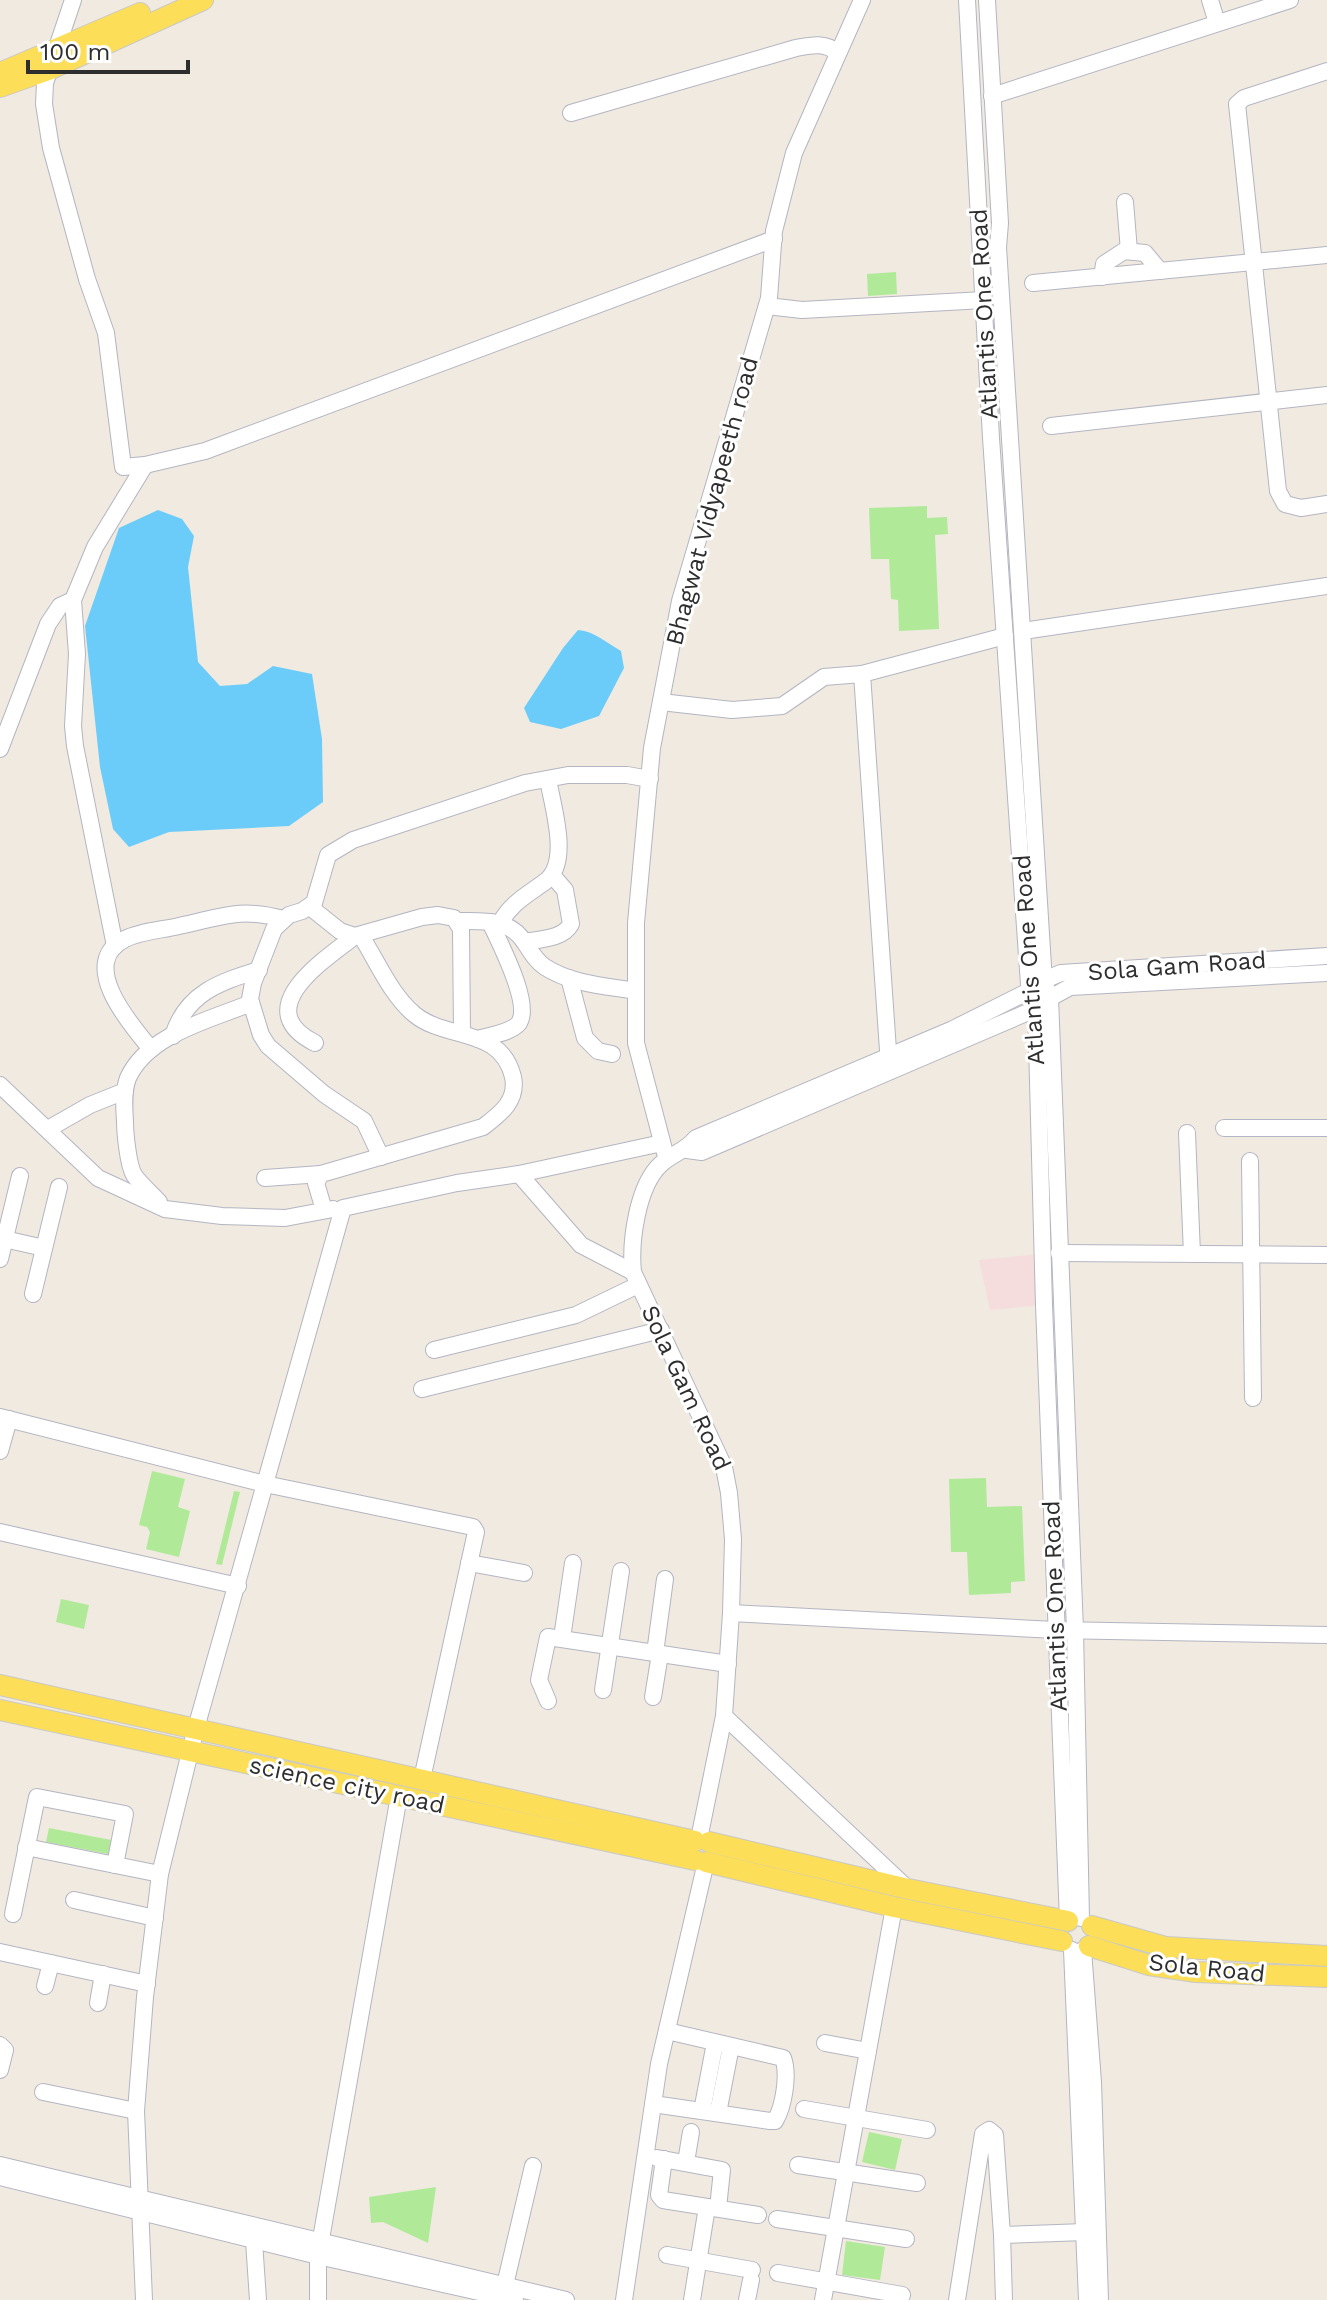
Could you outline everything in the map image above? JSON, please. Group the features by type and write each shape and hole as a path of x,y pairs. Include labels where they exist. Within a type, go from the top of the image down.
{"main road":[{"path":"0,87 171,0"},
{"path":"0,73 54,59 203,0"},
{"path":"0,1685 422,1779 701,1849 908,1889 1078,1936"},
{"name":"science city road","path":"0,1710 399,1796 701,1849 894,1907 1078,1936"},
{"name":"Sola Road","path":"1078,1936 1166,1947 1327,1956"},
{"name":"Sola Road","path":"1078,1936 1149,1965 1196,1972 1327,1977"}],"street":[{"path":"73,0 45,83 44,104 51,148 87,279 106,333 123,467 205,451 774,239"},
{"name":"Bhagwat Vidyapeeth road","path":"665,1151 636,1043 636,923 661,702 680,601 767,306 774,239 794,153 862,0"},
{"name":"Atlantis One Road","path":"967,0 1005,636 1040,994 1059,1253 1075,1630 1078,1936"},
{"name":"Atlantis One Road","path":"987,0 1040,994 1055,1630 1078,1936"},
{"path":"1210,0 1217,23"},
{"path":"992,96 1290,0"},
{"path":"571,113 796,48 815,44 830,46 838,53"},
{"path":"1327,71 1244,98 1237,104 1278,491 1285,504 1301,508 1327,504"},
{"path":"1125,202 1129,251"},
{"path":"1102,277 1104,264 1113,256 1129,251 1145,253 1160,271"},
{"path":"1033,283 1327,255"},
{"path":"767,306 802,310 984,300"},
{"path":"1051,426 1327,395"},
{"path":"115,946 75,746 77,654 73,600 95,547 145,465"},
{"path":"1023,631 1327,586"},
{"path":"0,749 48,624 60,606 73,600"},
{"path":"661,702 732,710 782,706 824,677 862,674 1005,636"},
{"path":"862,674 889,1063"},
{"path":"381,1157 364,1121 324,1094 268,1046 261,1035 251,1003 253,983 274,929 283,919 314,903 325,863 332,851 353,840 525,783 568,775 604,774 650,779"},
{"path":"495,922 512,904 552,875 559,844 548,779"},
{"path":"525,942 560,935 569,930 571,924 565,890 552,875"},
{"path":"265,1178 321,1174 483,1127 504,1111 512,1098 514,1086 504,1055 478,1039 434,1026 414,1014 358,936 340,931 310,907"},
{"path":"151,1049 127,1021 111,990 105,963 115,946 136,935 231,913 261,913 283,919"},
{"path":"315,1043 299,1035 293,1027 289,1013 294,989 358,936 422,917 450,916 461,929 462,1032"},
{"path":"457,921 495,922 509,926 543,966 569,978 636,991"},
{"path":"478,1039 511,1029 521,1020 518,986 495,922"},
{"name":"Sola Gam Road","path":"1040,994 1061,973 1327,956"},
{"path":"173,1036 180,1017 203,991 222,981 259,970"},
{"name":"Sola Gam Road","path":"701,1849 724,1716 733,1539 727,1479 636,1278 631,1254 640,1204 665,1151 702,1152 1040,994 1070,987 1327,973"},
{"path":"569,978 585,1038 592,1047 612,1054"},
{"path":"165,1209 133,1173 125,1125 128,1079 138,1062 151,1049 173,1036 251,1003"},
{"path":"0,1085 98,1178 165,1209 222,1216 285,1218 457,1183 665,1151"},
{"path":"48,1129 90,1105 125,1091"},
{"path":"1224,1128 1327,1128"},
{"path":"1187,1133 1192,1254"},
{"path":"1250,1161 1253,1398"},
{"path":"321,1174 316,1183 324,1210"},
{"path":"434,1350 576,1315 636,1278 581,1245 519,1174"},
{"path":"0,1259 2,1238 20,1176"},
{"path":"33,1294 59,1187"},
{"path":"144,2300 136,2111 160,1874 196,1728 343,1208"},
{"path":"2,1238 44,1248"},
{"path":"1059,1253 1327,1255"},
{"path":"422,1389 661,1330"},
{"path":"0,1451 4,1418 265,1484 473,1527 476,1532 422,1779"},
{"path":"0,1532 238,1586"},
{"path":"469,1563 524,1573"},
{"path":"562,1638 573,1563"},
{"path":"603,1690 621,1571"},
{"path":"653,1697 665,1579"},
{"path":"731,1613 1055,1630 1327,1635"},
{"path":"548,1701 539,1680 546,1640 552,1637 728,1664"},
{"path":"724,1716 908,1889"},
{"path":"318,2300 319,2249 399,1796"},
{"path":"13,1914 37,1797 125,1814 115,1865"},
{"path":"26,1847 160,1874"},
{"path":"624,2300 653,2104 701,1849"},
{"path":"74,1900 155,1918"},
{"path":"823,2300 894,1907"},
{"path":"1078,1936 1087,2300"},
{"path":"1078,1936 1093,2082 1100,2300"},
{"path":"0,1952 147,1984"},
{"path":"45,1986 51,1963"},
{"path":"98,2003 103,1974"},
{"path":"653,2104 775,2121 780,2109 786,2068 783,2058 667,2031"},
{"path":"825,2043 868,2051"},
{"path":"0,2045 5,2050 0,2070"},
{"path":"710,2112 723,2045"},
{"path":"43,2092 136,2111"},
{"path":"804,2109 927,2130"},
{"path":"957,2300 983,2134 989,2130 995,2135 1004,2300"},
{"path":"686,2162 691,2132"},
{"path":"645,2156 722,2170 698,2261 692,2300"},
{"path":"664,2159 660,2198 758,2215"},
{"path":"0,2165 254,2241 319,2249 454,2293 515,2300"},
{"path":"798,2165 917,2183"},
{"path":"505,2285 533,2166"},
{"path":"0,2177 139,2205 319,2249 566,2300"},
{"path":"777,2219 906,2239"},
{"path":"1002,2235 1085,2232"},
{"path":"254,2241 258,2300"},
{"path":"667,2255 752,2275 747,2300"},
{"path":"778,2273 902,2295"}],"shaded area":[{"path":"1039,1254 1044,1305 990,1310 979,1260"}],"green space":[{"path":"896,272 897,294 868,296 867,274"},
{"path":"927,506 927,518 947,517 948,534 935,535 939,629 899,631 898,600 891,599 889,559 871,559 869,508"},
{"path":"152,1471 185,1479 178,1507 190,1511 179,1557 146,1549 150,1532 147,1527 139,1525"},
{"path":"986,1478 987,1507 1022,1506 1025,1581 1011,1582 1011,1593 969,1595 967,1552 951,1552 949,1479"},
{"path":"234,1491 240,1492 222,1565 216,1564"},
{"path":"61,1599 89,1605 84,1629 56,1622"},
{"path":"49,1828 111,1840 108,1854 46,1842"},
{"path":"869,2132 902,2139 895,2170 862,2162"},
{"path":"436,2187 428,2243 383,2222 371,2223 369,2197"},
{"path":"846,2241 885,2247 880,2280 842,2275"}],"water":[{"path":"158,510 182,519 194,536 188,567 198,662 220,686 247,684 273,666 312,674 322,739 323,802 289,826 169,832 129,847 113,829 100,767 85,626 119,528"},
{"path":"578,630 595,635 621,651 624,668 599,716 561,729 530,722 524,708"}]}
